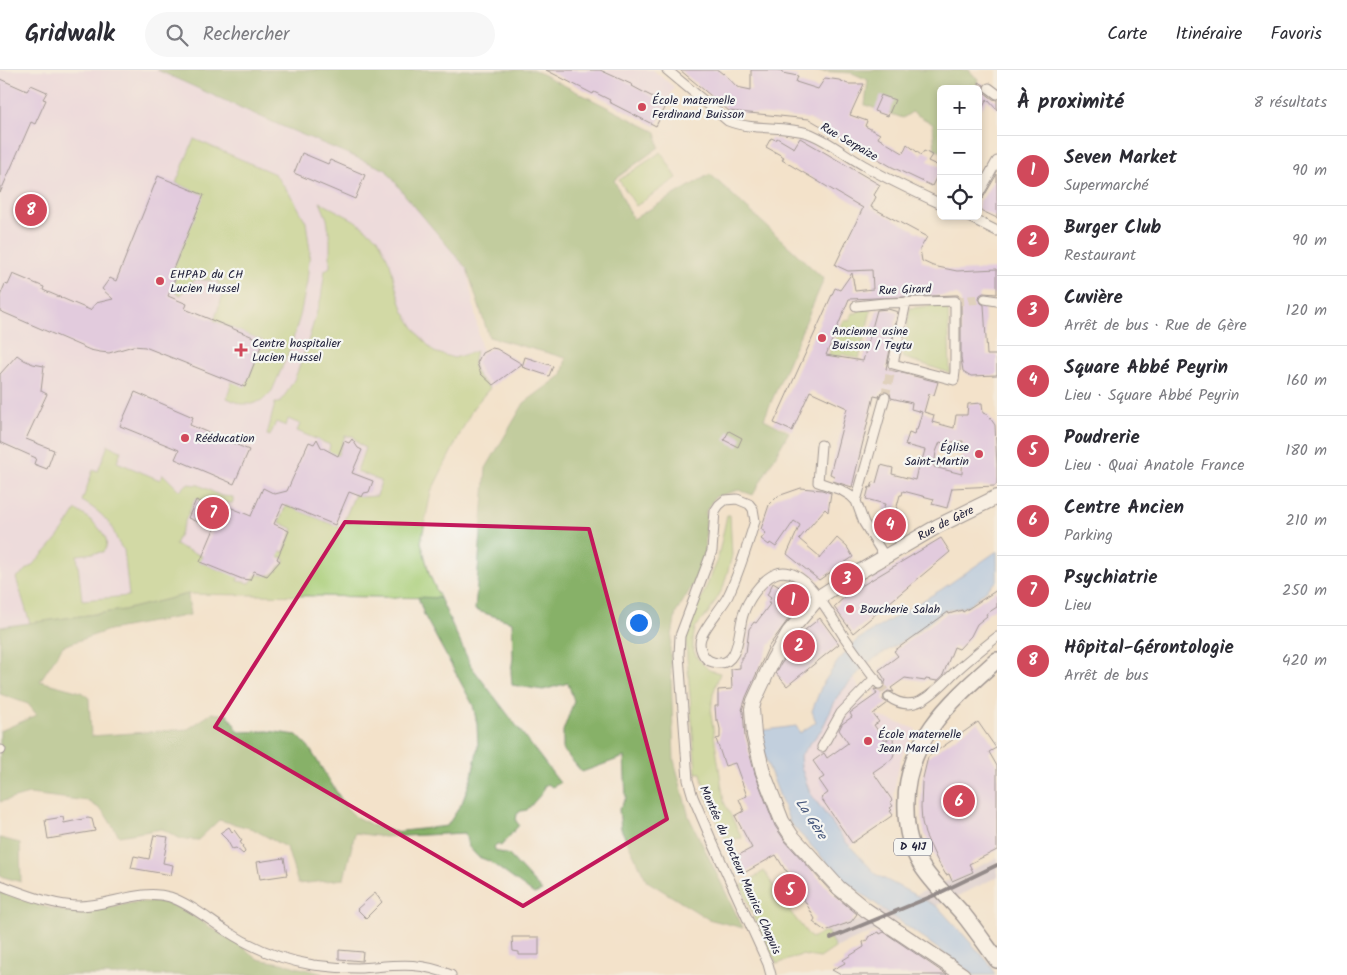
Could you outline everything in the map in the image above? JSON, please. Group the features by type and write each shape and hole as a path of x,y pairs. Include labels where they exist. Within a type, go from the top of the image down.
{"main road":[{"name":"Rue de Gère","path":"958,973 866,910 839,888 791,835 782,822 763,772 757,750 752,709 754,700 773,660 789,632 819,597 938,526 997,498"},
{"name":"D 41J","path":"997,660 959,694 924,737 912,764 906,789 908,829 915,853 936,885 962,914 997,960"},
{"name":"D 41J","path":"962,914 997,943"}],"street":[{"name":"Rue Serpaize","path":"667,70 728,120 737,124 808,133 864,166 937,202"},
{"path":"989,88 997,94"},
{"path":"982,188 997,162"},
{"path":"976,220 997,230"},
{"path":"985,299 997,301"},
{"name":"Rue Girard","path":"856,306 906,302 955,301 955,383 892,367 906,302"},
{"path":"856,501 885,397"},
{"path":"821,445 818,482 841,490 856,501 864,522 885,557"},
{"name":"Montée du Docteur Maurice Chapuis","path":"771,975 768,964 693,797 688,780 679,655 680,636 710,558 714,537 715,511 719,505 725,500 742,500 753,509 755,521 729,594 701,636 701,650 708,660 713,663 725,662 734,653 737,648 742,616 747,604 752,595 767,578 774,574 784,572 796,576 819,597"},
{"path":"819,597 874,678 841,713 822,747"},
{"path":"889,697 900,702 912,703 934,694 955,672 997,637"},
{"path":"0,885 56,903 81,906 146,895 159,895 190,906 228,932 277,956 311,964 347,968 420,965 451,975"}],"highlighted area":[{"path":"345,522 589,529 667,819 523,906 215,727"}],"shaded area":[{"name":"Centre hospitalier Lucien Hussel","path":"0,70 157,70 279,125 386,170 467,269 482,353 477,363 478,369 493,385 473,408 431,492 421,542 430,576 440,598 188,594 124,610 0,627"},
{"name":"École maternelle Ferdinand Buisson","path":"546,70 653,70 674,87 656,126"},
{"path":"854,677 865,702 873,714 916,729 902,755 896,777 894,795 896,814 850,847 810,793 801,767 800,756 822,729 837,697"},
{"path":"997,858 997,877 958,896 835,948 827,931 859,920"}],"green space":[{"path":"157,70 534,70 656,132 659,147 614,180 633,219 710,174 824,279 764,419 789,432 753,495 739,490 715,497 706,511 706,537 703,562 694,583 676,613 670,648 674,760 689,817 743,928 708,919 647,881 621,829 619,809 626,798 624,757 582,772 563,750 563,731 574,701 568,683 543,690 512,685 512,622 475,610 486,468 524,403 562,375 566,358 489,337 467,269 386,170 279,125"},
{"path":"813,70 969,70 978,80 976,85 937,85 937,150 935,149 933,124 912,112 903,118 865,105 868,80 852,73"},
{"path":"194,139 275,174 294,200 306,222 310,250 307,282 300,316 290,349 272,391 263,400 252,404 240,404 227,398 232,381 245,386 263,341 214,321 223,294 217,281 196,279 185,287 181,295 170,290 178,271 173,269 203,195 176,183"},
{"path":"661,152 677,178 636,206 619,180"},
{"path":"320,202 354,220 378,238 390,263 404,312 419,335 434,352 454,358 476,351 474,368 478,376 490,388 473,408 431,492 421,542 430,576 440,598 188,594 124,610 30,623 16,578 34,564 49,547 76,510 99,528 106,540 103,552 77,555 82,600 129,596 124,550 104,517 82,501 93,470 98,471 108,445 121,451 117,462 160,480 163,474 180,491 187,484 199,485 221,496 233,497 233,503 221,503 215,506 195,498 175,545 202,556 200,562 225,572 242,569 237,581 250,583 256,575 272,575 284,562 284,558 276,556 278,550 284,552 293,529 279,522 286,505 341,528 355,494 363,497 377,496 381,481 357,471 365,448 353,436 345,436 335,463 327,458 330,445 297,431 300,424 288,419 286,426 276,422 270,436 267,435 275,403 279,403 295,378 321,298 325,270 330,267 330,240 327,219"},
{"path":"948,304 950,373 902,357 910,308"},
{"path":"860,307 871,310 859,359 842,354 834,371 823,367 844,320 849,321 852,313 857,313"},
{"path":"727,515 730,515 732,556 723,588 709,612 695,628 693,640 693,649 698,659 709,670 720,673 713,694 711,714 724,802 742,838 726,840 706,796 701,773 696,773 686,634 717,562"},
{"path":"188,594 190,615 109,630 63,646 40,681 81,692 89,698 91,736 188,729 212,713 228,715 239,732 268,731 297,735 308,746 346,807 356,817 376,827 394,832 447,826 462,803 472,776 478,746 477,724 473,705 424,615 418,597 440,598 471,666 560,783 552,787 548,784 544,786 542,793 527,810 517,814 516,821 519,825 501,846 497,844 494,847 496,851 509,855 542,891 534,894 489,861 478,857 468,846 465,833 384,837 355,833 344,879 298,884 287,848 253,829 219,820 198,840 181,839 162,829 119,836 103,811 88,801 29,794 0,802 0,731 37,715 28,704 0,694 0,627 124,610"},
{"path":"0,838 20,843 21,882 0,876"},
{"path":"764,871 792,914 811,938 827,931 835,948 820,958 801,955 777,964 760,932 741,886"},
{"path":"0,892 42,906 74,912 138,902 162,902 190,914 244,948 256,958 324,975 0,975"}],"water":[{"name":"La Gère","path":"997,551 997,581 968,606 944,611 911,636 867,663 837,697 822,729 800,756 801,767 810,793 846,842 877,875 938,907 990,964 995,975 974,975 843,880 790,823 766,760 759,731 796,726 800,733 816,722 812,711 822,685 838,661 857,640 942,589"}],"building":[{"name":"École maternelle Ferdinand Buisson","path":"546,70 600,70 633,85 667,104 656,126 609,102 610,100 594,92 593,94"},
{"path":"680,70 718,70 724,73 737,87 751,90 751,70 782,71 782,73 798,76 796,82 818,89 825,78 839,80 848,84 864,84 850,115 867,121 865,126 880,134 878,138 903,153 907,144 921,155 924,151 932,155 928,161 937,165 937,176 932,186 892,167 809,119 729,111"},
{"path":"0,79 27,91 31,85 47,92 43,99 46,100 35,124 31,122 0,193"},
{"path":"979,82 984,85 985,93 997,100 997,110 987,99 982,109 982,85 979,85"},
{"path":"881,95 895,100 888,116 874,111"},
{"path":"771,138 776,140 777,138 794,148 800,138 880,185 874,195 876,197 871,207 927,237 920,249 922,261 933,266 957,271 997,269 997,294 983,293 979,298 984,305 987,355 997,355 997,375 971,376 963,371 961,358 961,301 958,295 849,299 826,355 863,361 877,310 888,309 898,312 886,369 938,382 934,395 929,394 924,412 934,415 932,422 954,428 956,415 967,415 968,404 982,403 983,413 988,415 995,425 997,483 995,486 952,488 947,508 932,504 934,499 903,491 902,495 900,495 895,514 883,510 885,504 866,499 869,487 871,488 873,482 876,483 881,465 893,468 892,474 915,480 918,466 920,467 925,450 905,445 909,433 914,435 915,430 917,430 922,412 911,409 912,403 891,398 890,393 887,391 881,392 879,397 874,396 852,487 833,481 834,476 830,474 847,408 810,391 792,431 774,423 835,288 840,290 852,273 855,291 873,289 872,270 848,271 835,265 863,208 782,160 784,157 766,147","holes":["963,441 962,474 934,467 936,452 940,442"]},
{"path":"302,153 328,164 330,160 365,175 355,199 294,173"},
{"path":"997,174 997,218 982,211 983,198"},
{"name":"EHPAD du CH Lucien Hussel","path":"158,176 204,195 173,269 178,271 168,296 187,304 185,309 263,341 245,387 145,347 133,346 109,353 90,350 0,311 0,296 5,284 8,285 13,274 44,287 43,290 90,310 96,303 113,299 102,289 110,278 116,281"},
{"path":"492,348 522,364 493,385 481,374 477,363 482,353"},
{"path":"17,355 33,364 44,366 41,391 47,394 26,439 54,450 47,469 34,464 36,458 0,442 0,374"},
{"path":"525,357 553,366 549,376 522,367"},
{"name":"Rééducation","path":"135,392 193,417 190,425 249,450 234,484 175,459 179,450 120,426"},
{"path":"729,431 742,438 738,447 724,440"},
{"path":"317,439 321,447 338,456 344,441 349,443 352,439 358,448 362,450 352,473 373,481 369,492 364,493 362,497 349,492 335,525 283,504 274,524 289,531 277,559 280,561 267,576 254,571 250,580 242,579 200,562 214,529 188,518 196,500 214,508 220,505 227,506 251,516 263,488 275,494 287,491 309,442 314,444"},
{"path":"801,488 831,493 828,512 825,509 799,539 819,556 819,559 837,538 847,547 853,557 819,580 787,554 800,525 794,521 776,547 770,543 769,545 761,539 766,533 761,529 769,505 778,496"},
{"path":"941,538 950,552 853,633 834,607 848,594"},
{"path":"786,582 805,596 769,646 746,697 742,710 745,737 755,774 775,826 785,841 833,894 857,914 851,922 825,931 813,922 815,919 793,880 776,855 744,873 737,856 752,848 735,816 744,811 739,799 747,796 735,763 725,766 716,739 720,738 715,706 718,706 718,690 732,689 731,669 740,668 741,657 744,657 744,653 746,653 749,629 754,622 756,623 770,604 768,603 771,598 767,595 773,583 781,588"},
{"path":"997,590 997,607 986,614 987,616 977,624 971,636 959,649 954,647 943,675 937,681 905,678 891,688 894,692 888,691 884,694 883,700 888,703 873,714 879,722 874,725 885,741 893,736 894,754 892,759 873,772 892,800 890,802 893,806 890,808 892,810 890,811 893,815 852,843 821,798 828,793 819,780 824,777 813,761 824,753 827,758 848,743 839,730 842,724 852,717 850,713 877,694 874,689 880,690 885,687 886,681 879,670 898,656 894,651 948,612 949,614 962,610 963,612"},
{"path":"820,618 839,644 787,686 776,673 805,630"},
{"path":"978,722 996,748 989,752 997,766 997,850 969,864 973,872 952,881 949,874 946,875 937,860 925,834 921,807 922,782 928,757"},
{"path":"63,817 64,823 88,818 92,819 95,831 48,839 45,820"},
{"path":"229,827 232,832 234,830 242,841 240,842 245,852 243,854 236,848 232,849 220,833"},
{"path":"154,835 168,837 163,863 173,865 171,875 131,868 134,856 149,859"},
{"path":"284,858 287,875 260,879 257,862"},
{"path":"375,893 382,902 366,918 357,909"},
{"path":"879,932 880,934 884,932 947,975 841,975 832,970 845,963 843,960 864,947 863,942 869,939 868,937"},
{"path":"512,937 539,937 539,955 519,955 519,952 513,951"},
{"path":"339,950 363,952 362,961 339,959"}],"tunnel":[{"path":"955,301 985,299"},
{"path":"885,397 891,370"},
{"path":"879,684 889,697"}],"railway":[{"path":"831,938 935,895 997,865"}],"place":[{"name":"École maternelle Ferdinand Buisson","path":"642,107"},
{"name":"Hôpital-Gérontologie","path":"31,210"},
{"name":"EHPAD du CH Lucien Hussel","path":"160,281"},
{"name":"Ancienne usine Buisson / Teytu","path":"822,338"},
{"name":"Centre hospitalier Lucien Hussel","path":"241,350"},
{"name":"Rééducation","path":"185,438"},
{"name":"Église Saint-Martin","path":"979,454"},
{"name":"Psychiatrie","path":"213,513"},
{"name":"Square Abbé Peyrin","path":"890,525"},
{"name":"Cuvière","path":"847,579"},
{"name":"Seven Market","path":"793,600"},
{"name":"Boucherie Salah","path":"850,609"},
{"name":"Burger Club","path":"799,646"},
{"name":"École maternelle Jean Marcel","path":"868,741"},
{"name":"Centre Ancien","path":"959,801"},
{"name":"Poudrerie","path":"790,890"}]}
